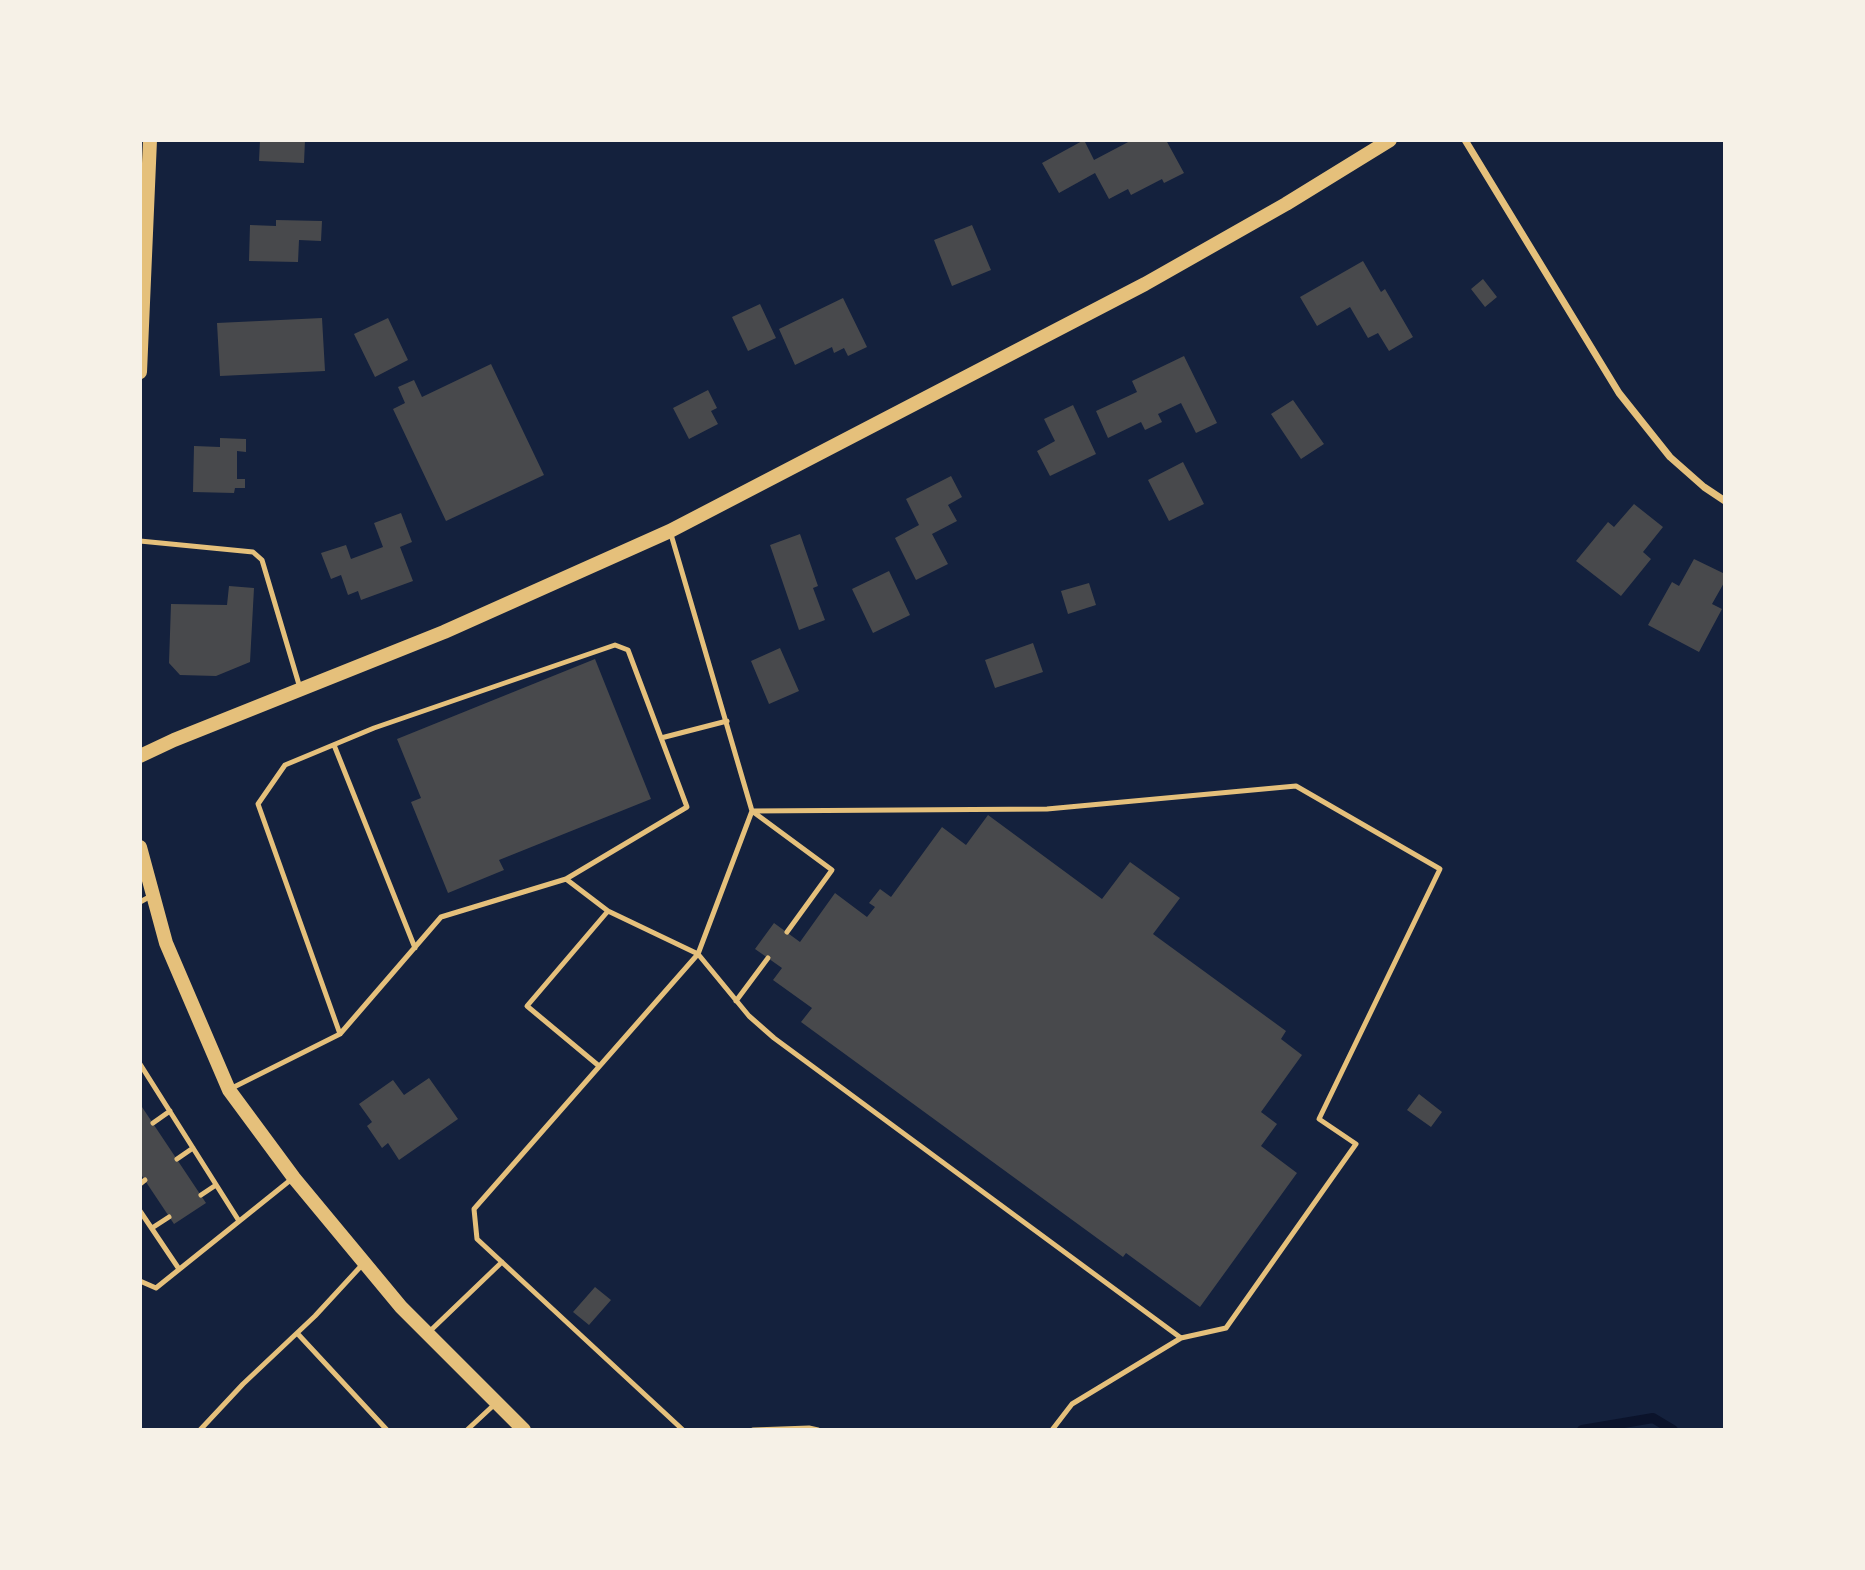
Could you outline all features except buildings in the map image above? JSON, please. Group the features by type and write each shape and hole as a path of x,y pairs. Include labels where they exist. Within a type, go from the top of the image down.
{"main road":[{"path":"140,372 145,159 150,140"},
{"path":"140,756 457,627 670,531 1145,284 1286,204 1390,140"},
{"path":"140,847 166,943 229,1090 294,1178 401,1307 524,1430"}],"street":[{"path":"1465,140 1619,393 1670,457 1704,487 1725,501"}],"lane":[{"path":"670,531 752,811 698,954 474,1209 477,1239 683,1430"},
{"path":"140,541 253,552 262,560 301,691"},
{"path":"229,1090 340,1034 441,917 566,878 687,807 628,650 615,645 374,728 285,765 258,804 340,1034"},
{"path":"662,738 727,720"},
{"path":"334,745 415,948"},
{"path":"752,811 1046,809 1296,786 1440,869 1319,1119 1356,1144 1226,1328 1181,1338 1072,1404 1052,1430"},
{"path":"752,811 832,870 787,932"},
{"path":"566,878 608,911 698,954 736,1001 774,1038 1181,1338"},
{"path":"140,902 153,894"},
{"path":"599,1066 527,1006 608,911"},
{"path":"736,1001 768,958"},
{"path":"140,1064 239,1222"},
{"path":"140,1079 147,1075"},
{"path":"153,1123 170,1111"},
{"path":"177,1159 193,1148"},
{"path":"140,1281 156,1288 294,1178"},
{"path":"201,1195 216,1185"},
{"path":"140,1211 179,1269"},
{"path":"152,1228 170,1217"},
{"path":"428,1333 502,1262"},
{"path":"200,1430 365,1263"},
{"path":"297,1333 387,1430"},
{"path":"467,1430 496,1403"},
{"path":"753,1430 818,1430"}],"waterway":[{"path":"1582,1430 1653,1418 1673,1430"}]}
